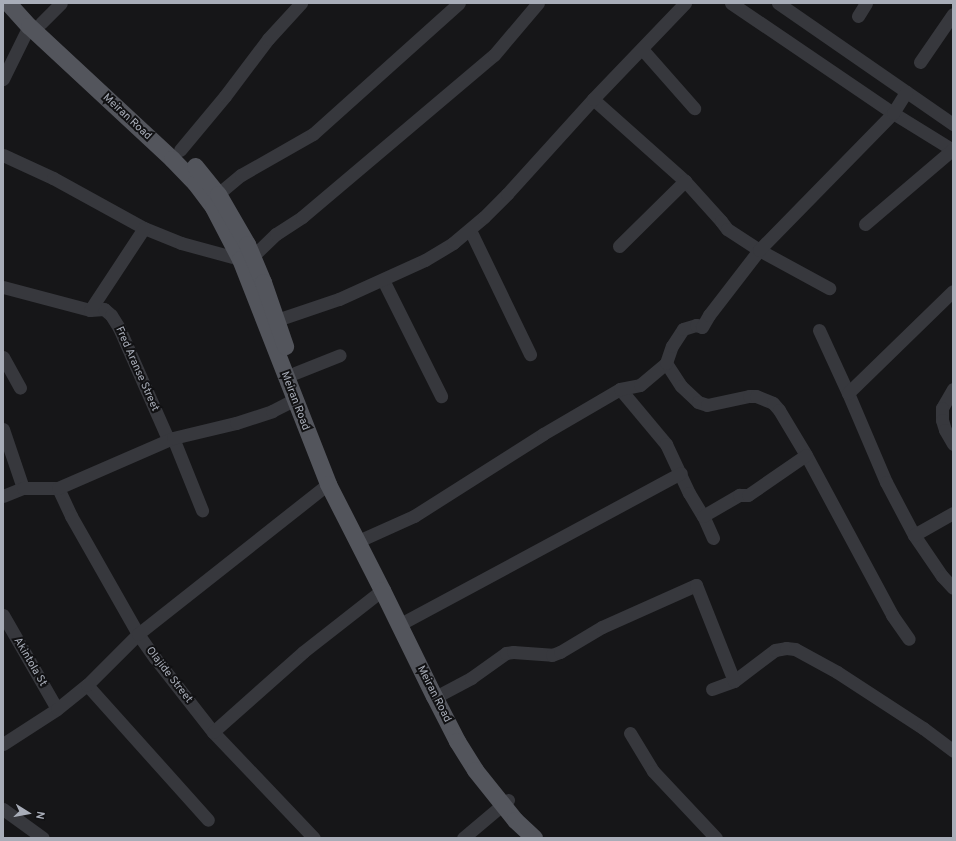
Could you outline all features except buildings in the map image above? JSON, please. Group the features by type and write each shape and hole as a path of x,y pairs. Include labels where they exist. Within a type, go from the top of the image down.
{"main road":[{"name":"Meiran Road","path":"8,3 35,24 180,150 218,194 246,258 270,322 294,400 328,484 437,702 479,767 534,838"},
{"name":"Meiran Road","path":"23,3 35,24 195,183 213,207 246,258"},
{"name":"Meiran Road","path":"270,322 295,373 337,481 479,767"},
{"name":"Meiran Road","path":"505,802 546,838"}],"street":[{"path":"3,79 35,24 61,3"},
{"path":"3,155 53,178 144,228 181,243 246,258 276,234 302,217 494,55 538,3"},
{"path":"270,322 339,299 383,280 440,252 470,230 507,194 593,99 685,3"},
{"path":"731,3 893,113 953,149 865,224"},
{"path":"778,3 953,124"},
{"path":"858,16 866,3"},
{"path":"218,194 241,175 312,134 456,4"},
{"path":"180,150 225,96 296,5"},
{"path":"920,62 953,14"},
{"path":"642,49 694,108"},
{"path":"366,538 414,516 620,389 640,385 666,363 672,346 683,329 696,325 702,327 709,315 759,250 893,113 906,92"},
{"path":"593,99 685,181 722,221 727,229 759,250 829,288"},
{"path":"619,246 685,181"},
{"path":"90,310 144,228"},
{"path":"470,230 530,354"},
{"path":"383,280 442,396"},
{"name":"Fred Aranse Street","path":"3,287 90,310 104,310 111,315 119,328 170,438"},
{"path":"848,393 953,291"},
{"path":"818,330 848,393 886,482 914,535 942,576 953,588"},
{"path":"295,373 340,354"},
{"path":"3,357 20,388"},
{"path":"666,363 680,386 698,402 707,406 749,396 756,396 772,403 780,410 892,614 909,639"},
{"path":"620,389 662,439 681,473 689,493 703,516 713,538"},
{"path":"953,389 942,408 942,414 945,430 953,444"},
{"path":"3,496 24,488 58,488 170,438 236,424 272,411 294,400"},
{"path":"3,428 24,488"},
{"path":"170,438 202,510"},
{"path":"703,516 739,495 748,495 806,455"},
{"path":"406,621 681,473"},
{"path":"3,744 57,709 87,685 138,634 328,484"},
{"name":"Olajide Street","path":"58,488 71,516 138,634 155,658 213,732 309,836"},
{"path":"914,535 953,514"},
{"path":"443,693 471,678 506,653 513,652 546,655 560,652 602,627 696,584 734,681"},
{"path":"213,732 303,652 382,590"},
{"name":"Akintola St","path":"3,614 57,709"},
{"path":"712,689 734,681 775,650 786,648 795,649 850,680 923,728 953,750"},
{"path":"87,685 208,820"},
{"path":"630,733 652,771 716,838"},
{"path":"463,838 505,802"},
{"path":"3,809 43,838"}]}
